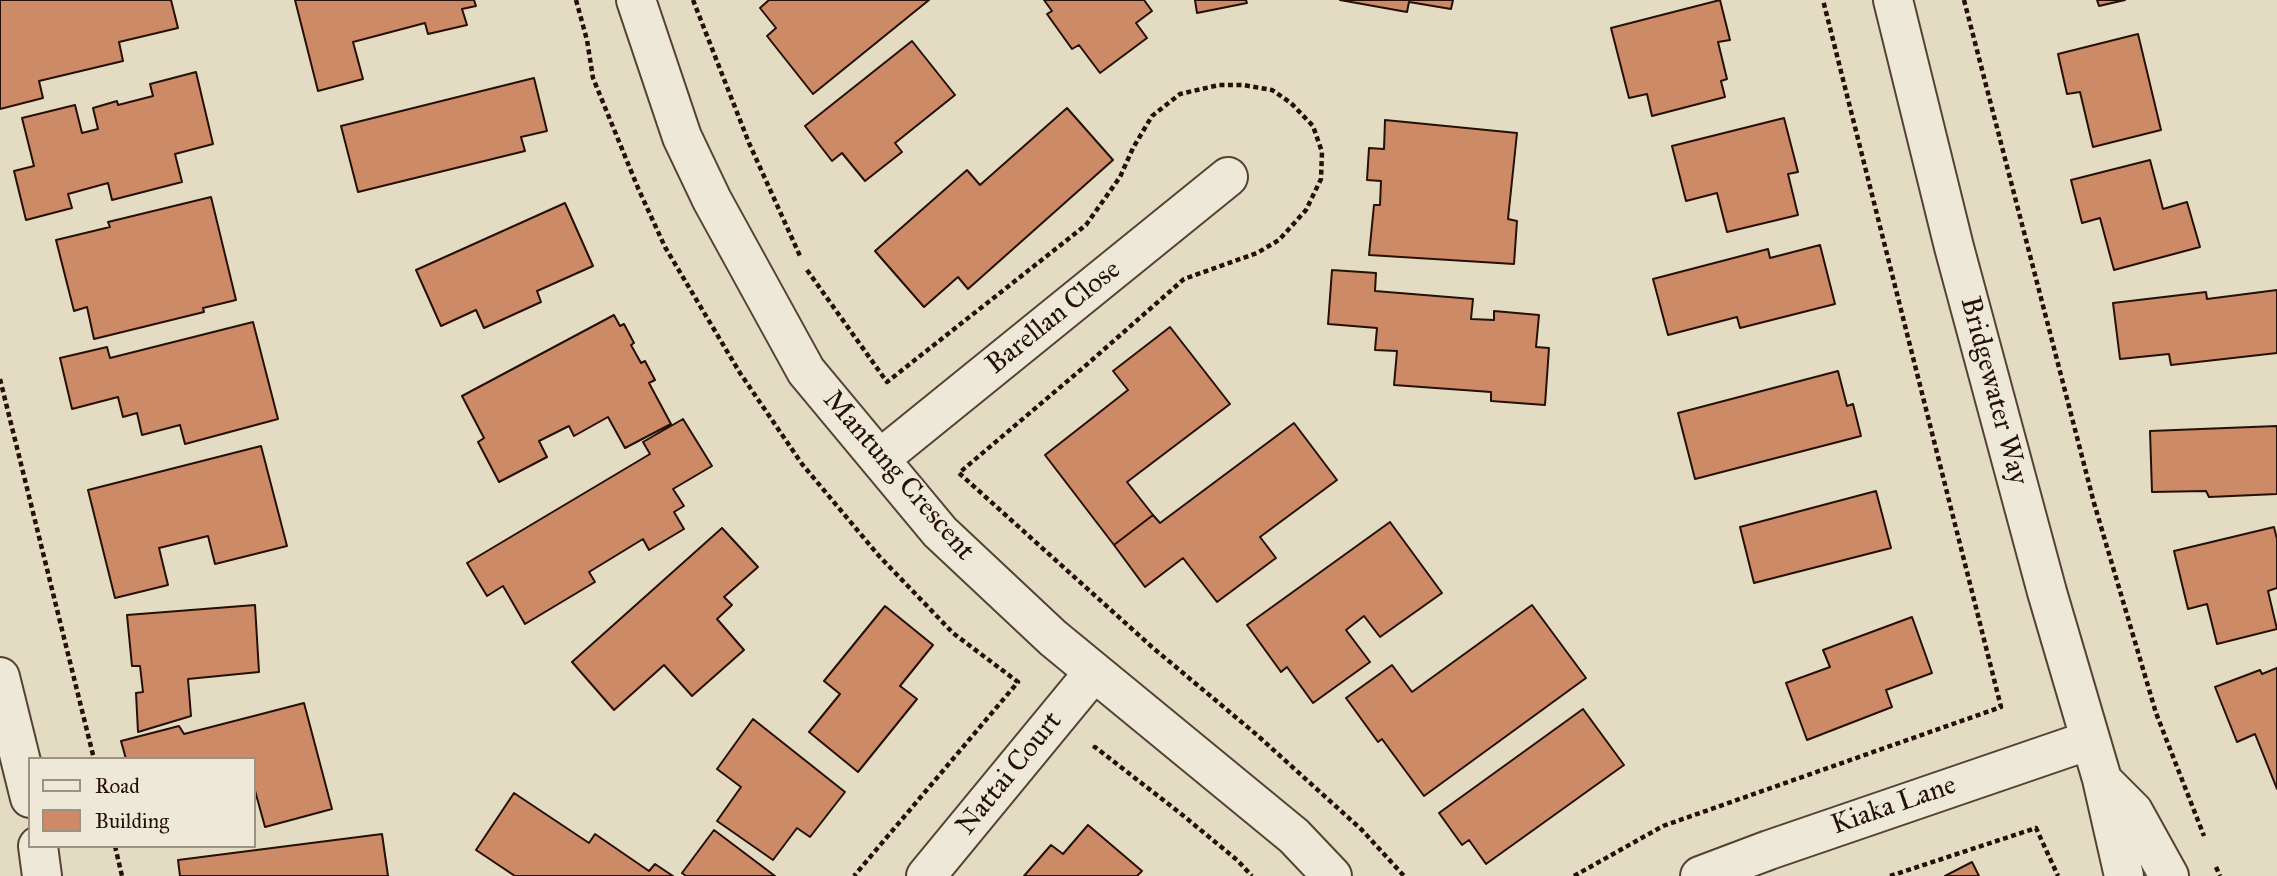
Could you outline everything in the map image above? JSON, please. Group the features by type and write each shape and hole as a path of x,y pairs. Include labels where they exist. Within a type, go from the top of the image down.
{"street":[{"name":"Mantung Crescent","path":"636,0 682,137 742,255 806,371 940,532 1054,638 1294,836 1332,876"},
{"name":"Bridgewater Way","path":"1894,0 1961,273 2047,592 2102,779 2124,876"},
{"name":"Barellan Close","path":"881,458 1228,177"},
{"name":"Nattai Court","path":"926,876 1094,672"},
{"path":"0,677 28,790"},
{"name":"Kiaka Lane","path":"1700,876 1781,845 2090,740"},
{"name":"Bridgewater Way","path":"2102,779 2133,811 2169,876"},
{"path":"38,848 42,876"}],"path":[{"path":"693,0 749,143 804,265 887,382"},
{"path":"1574,876 1663,826 2001,707 1823,0"},
{"path":"1964,0 2116,580 2156,713 2207,844"},
{"path":"0,379 94,757"},
{"path":"959,473 1152,647 1362,830 1404,876"},
{"path":"854,876 1018,682"},
{"path":"1095,747 1237,860 1252,876"},
{"path":"1890,876 2036,828 2058,876"},
{"path":"115,848 122,876"},
{"path":"2216,866 2220,876"}],"building":[{"path":"0,0 171,0 178,28 119,42 123,61 39,81 43,98 0,109"},
{"path":"295,0 474,0 476,6 462,9 467,25 428,34 425,23 353,42 363,79 318,91"},
{"path":"769,0 929,0 813,94 767,36 776,28 760,8"},
{"path":"1044,0 1144,0 1152,11 1136,23 1147,38 1100,73 1079,45 1072,49 1047,14 1052,11"},
{"path":"1195,0 1246,0 1247,3 1197,13"},
{"path":"1340,0 1453,0 1451,9 1409,2 1407,12"},
{"path":"1720,0 1730,40 1718,42 1727,79 1721,81 1725,97 1652,116 1647,94 1629,98 1611,28"},
{"path":"2097,0 2125,0 2099,6"},
{"path":"2138,34 2161,130 2093,147 2080,92 2067,94 2058,54"},
{"path":"912,41 955,95 895,143 902,152 865,181 842,153 832,161 805,126"},
{"path":"196,72 213,144 175,154 182,182 112,200 108,183 68,194 72,208 26,220 14,171 34,166 22,118 75,105 82,133 98,129 93,108 117,101 118,105 153,96 150,84"},
{"path":"534,78 547,131 521,137 525,151 358,192 341,126"},
{"path":"1067,108 1113,160 968,289 958,277 924,307 875,251 967,170 980,185"},
{"path":"1784,118 1798,172 1788,174 1798,215 1727,232 1717,193 1686,201 1672,146"},
{"path":"1385,120 1517,133 1508,219 1517,221 1514,264 1369,255 1374,205 1380,205 1381,181 1367,180 1369,148 1384,149"},
{"path":"2150,160 2163,209 2187,202 2200,247 2114,270 2100,218 2082,223 2071,180"},
{"path":"211,197 236,300 203,308 204,312 94,339 87,307 74,311 56,240 110,227 108,222"},
{"path":"565,203 593,266 537,291 541,302 484,328 476,310 441,326 416,270"},
{"path":"1820,245 1835,304 1740,328 1737,317 1668,335 1653,279 1768,249 1770,258"},
{"path":"1332,270 1376,273 1375,291 1473,299 1471,319 1494,320 1494,311 1539,315 1536,347 1549,348 1545,405 1491,401 1491,392 1394,385 1397,351 1375,350 1377,328 1328,324"},
{"path":"2277,290 2277,353 2171,365 2169,354 2120,359 2113,303 2206,292 2207,299"},
{"path":"614,315 620,326 624,324 634,343 631,345 641,363 645,361 655,380 649,383 671,424 625,448 608,417 574,436 569,426 539,441 547,457 499,482 478,442 484,438 462,396"},
{"path":"253,322 278,419 185,444 180,425 142,435 137,413 123,417 118,397 72,409 60,358 107,347 110,358"},
{"path":"1170,327 1230,404 1127,482 1153,515 1114,545 1045,455 1128,390 1113,371"},
{"path":"1838,371 1847,406 1853,404 1861,436 1695,479 1678,413"},
{"path":"683,419 712,466 673,489 684,506 674,512 684,529 649,550 643,539 589,572 595,582 525,624 503,586 487,596 467,563 650,454 643,442"},
{"path":"1294,423 1337,480 1260,537 1276,558 1217,602 1183,558 1145,587 1114,545 1153,515 1160,523"},
{"path":"2277,426 2277,494 2209,497 2206,491 2152,492 2150,431"},
{"path":"261,446 287,546 215,564 208,536 159,548 168,585 115,598 88,490"},
{"path":"1876,491 1891,548 1754,583 1740,527"},
{"path":"1390,522 1442,593 1380,637 1364,616 1346,630 1370,662 1313,703 1287,667 1281,672 1247,625"},
{"path":"2274,527 2277,539 2277,588 2268,591 2277,629 2217,644 2207,604 2188,609 2174,551"},
{"path":"722,528 758,567 724,597 732,605 717,619 744,650 692,696 664,665 614,710 572,662"},
{"path":"255,605 259,672 188,679 191,716 138,732 136,693 143,692 140,666 132,666 127,615"},
{"path":"1532,605 1586,678 1424,796 1382,739 1378,742 1346,698 1392,665 1412,692"},
{"path":"885,606 933,645 900,686 917,699 858,772 809,732 840,694 824,681"},
{"path":"1912,617 1932,673 1886,690 1892,707 1807,740 1786,683 1830,667 1823,650"},
{"path":"2277,668 2277,789 2255,734 2237,742 2215,687 2260,670 2262,674"},
{"path":"304,703 332,809 265,827 256,794 256,757 125,757 121,741 179,726 184,734"},
{"path":"1583,709 1624,765 1486,864 1469,840 1462,845 1439,813"},
{"path":"753,719 845,792 810,837 797,828 773,860 717,821 741,787 717,769"},
{"path":"514,793 589,843 595,834 649,871 655,864 673,876 515,876 476,850"},
{"path":"1088,825 1142,871 1137,876 1024,876 1051,845 1063,854"},
{"path":"714,830 775,876 686,876 682,873"},
{"path":"382,834 388,876 180,876 178,860"},
{"path":"1972,862 1979,876 1945,876"}]}
